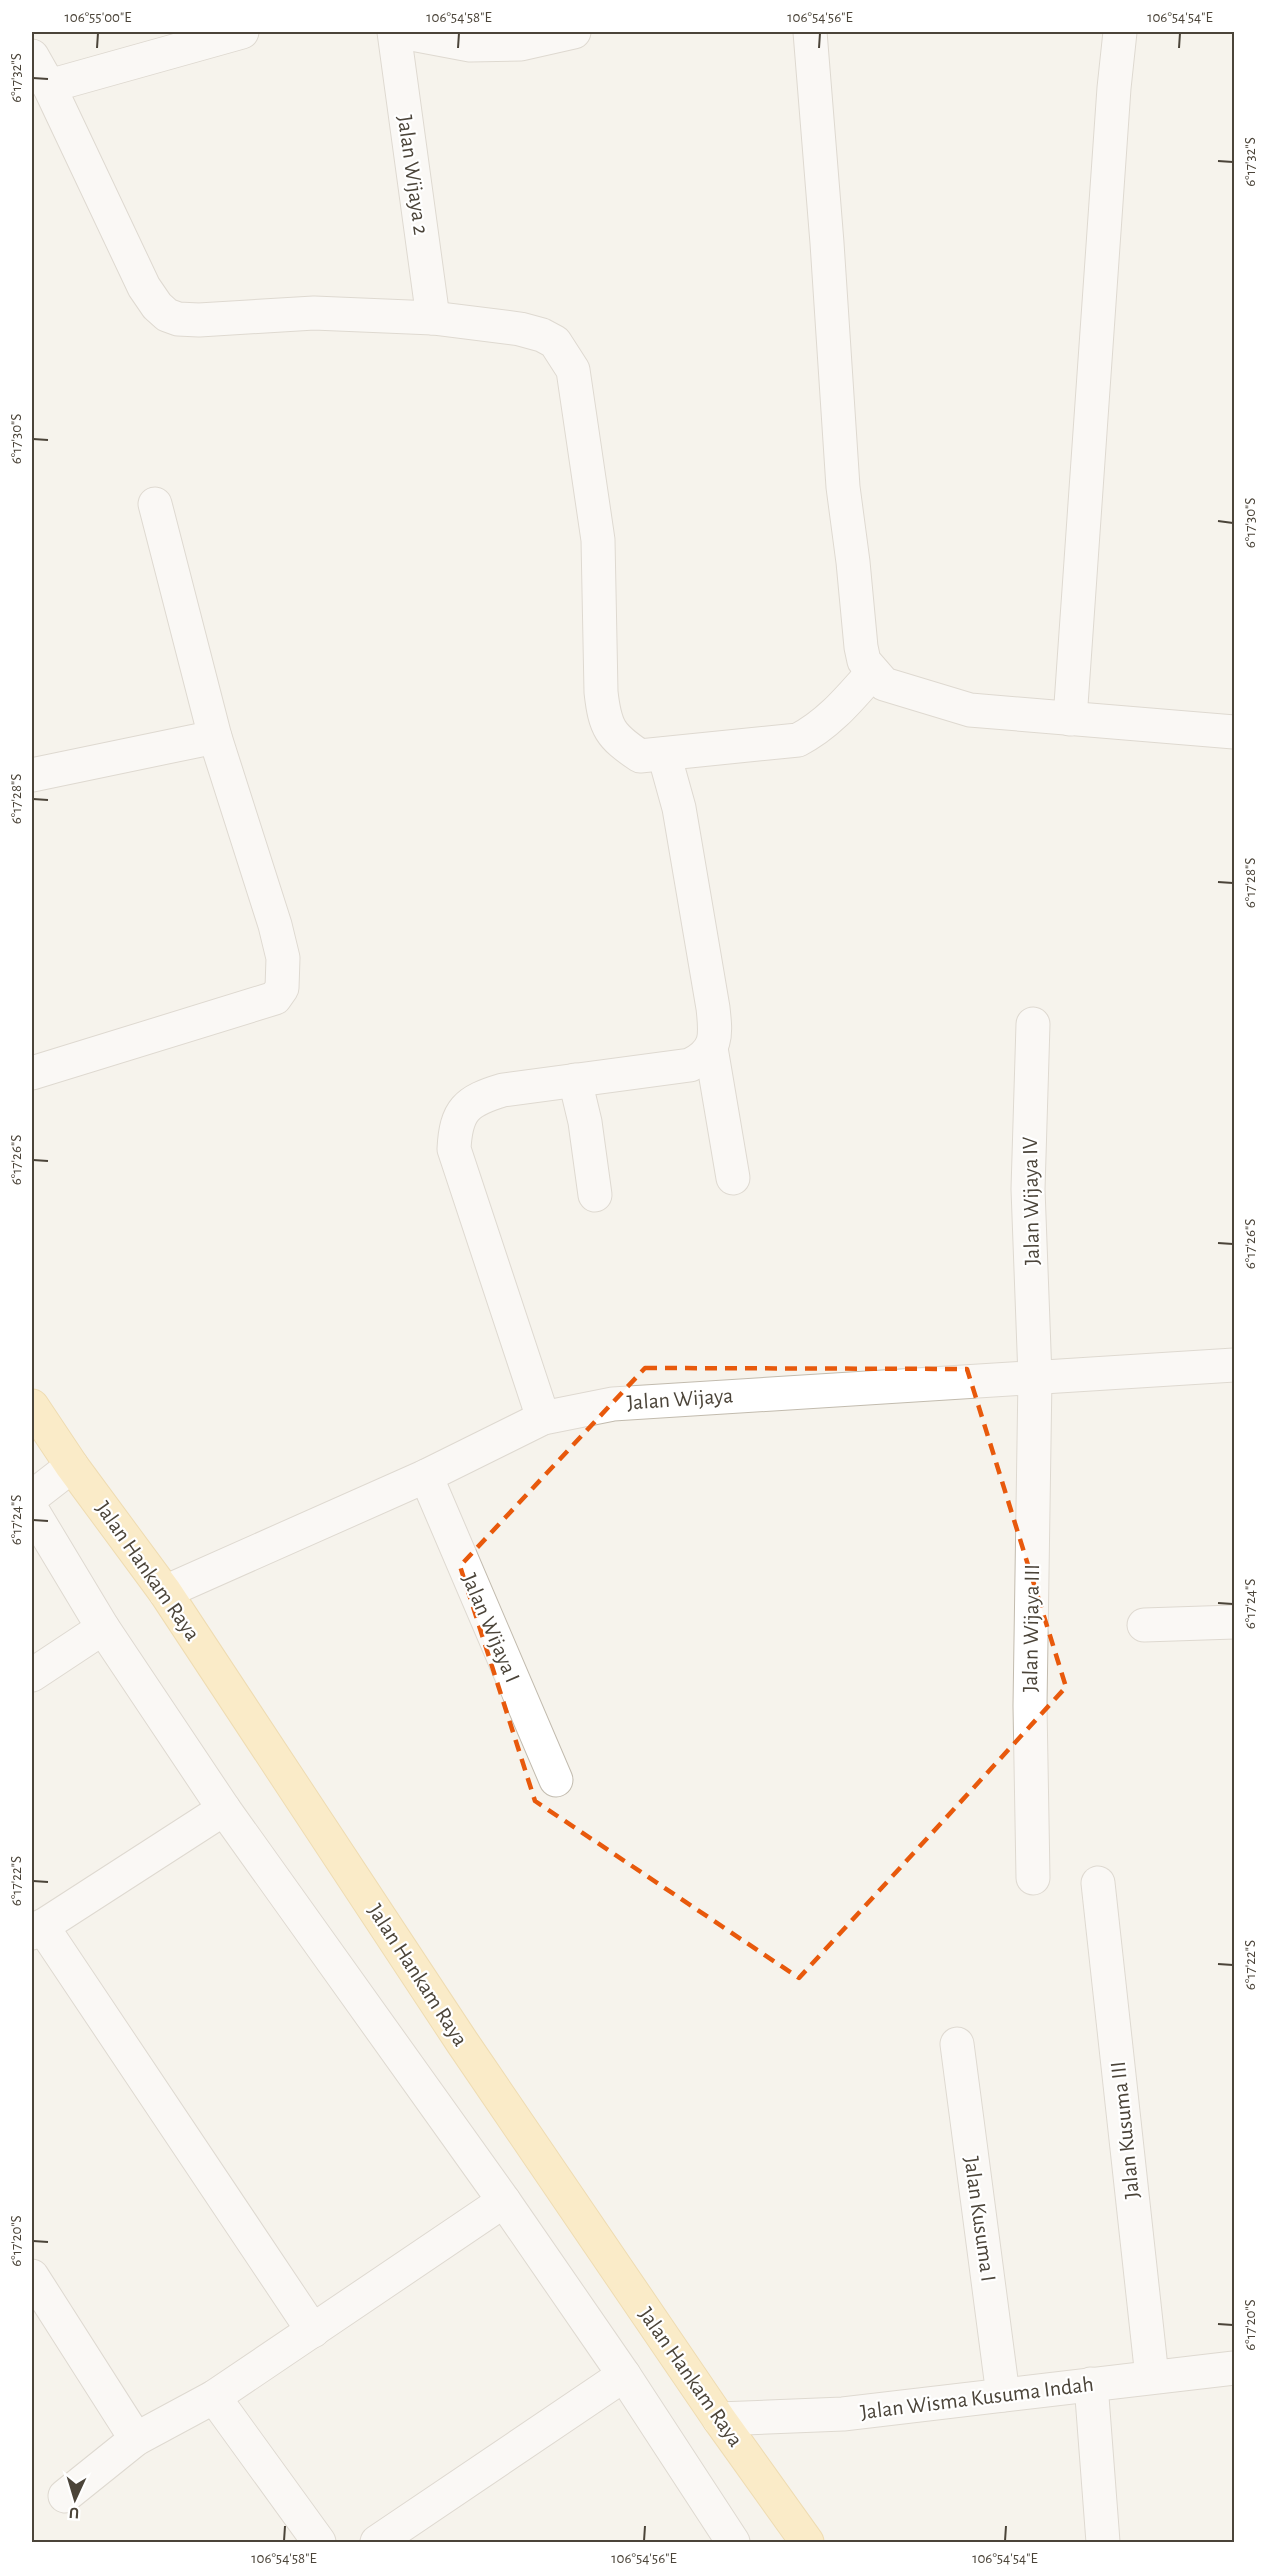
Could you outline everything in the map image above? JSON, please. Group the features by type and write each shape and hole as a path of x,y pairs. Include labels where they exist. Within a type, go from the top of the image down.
{"main road":[{"name":"Jalan Hankam Raya","path":"32,1406 72,1466 165,1592 462,2042 719,2419 807,2542"}],"street":[{"path":"50,86 242,32"},
{"name":"Jalan Wijaya 2","path":"394,32 433,318"},
{"path":"401,32 470,45 521,44 574,32"},
{"path":"810,32 843,487 864,661 879,681 894,689 970,710 1234,732"},
{"path":"1070,719 1114,88 1120,32"},
{"path":"32,56 50,86 144,287 167,315 178,319 199,320 314,313 433,318 519,329 542,335 555,342 573,370 598,540 603,711 612,735 627,747 640,756 798,740 815,731 836,714 873,672"},
{"path":"32,1073 275,998 282,988 283,958 275,925 215,737 155,504"},
{"path":"32,775 215,737"},
{"path":"543,1418 454,1149 457,1120 466,1105 480,1096 503,1090 690,1065 704,1058 711,1048 716,1033 713,1008 679,808 664,754"},
{"name":"Jalan Wijaya IV","path":"1033,1024 1028,1189 1035,1377"},
{"path":"711,1048 733,1178"},
{"path":"575,1080 585,1122 595,1195"},
{"name":"Jalan Wijaya","path":"165,1592 426,1476 543,1418 613,1404 1234,1365"},
{"name":"Jalan Wijaya III","path":"1033,1878 1030,1706 1035,1377"},
{"path":"32,1497 72,1466"},
{"name":"Jalan Wijaya I","path":"426,1476 556,1780"},
{"path":"32,1510 103,1628 224,1809 504,2201 624,2375 720,2538"},
{"path":"1144,1624 1234,1622"},
{"path":"32,1675 103,1628"},
{"path":"224,1809 37,1929 313,2331"},
{"name":"Jalan Kusuma III","path":"1098,1883 1152,2377"},
{"name":"Jalan Kusuma I","path":"957,2044 1003,2395"},
{"path":"65,2496 136,2439 214,2397 504,2201"},
{"path":"32,2276 136,2439"},
{"name":"Jalan Wisma Kusuma Indah","path":"719,2419 843,2414 1234,2367"},
{"path":"377,2542 624,2375"},
{"path":"1091,2384 1103,2542"},
{"path":"214,2397 319,2542"}],"highlighted area":[{"path":"645,1368 967,1369 1066,1687 799,1978 535,1801 460,1566"}]}
